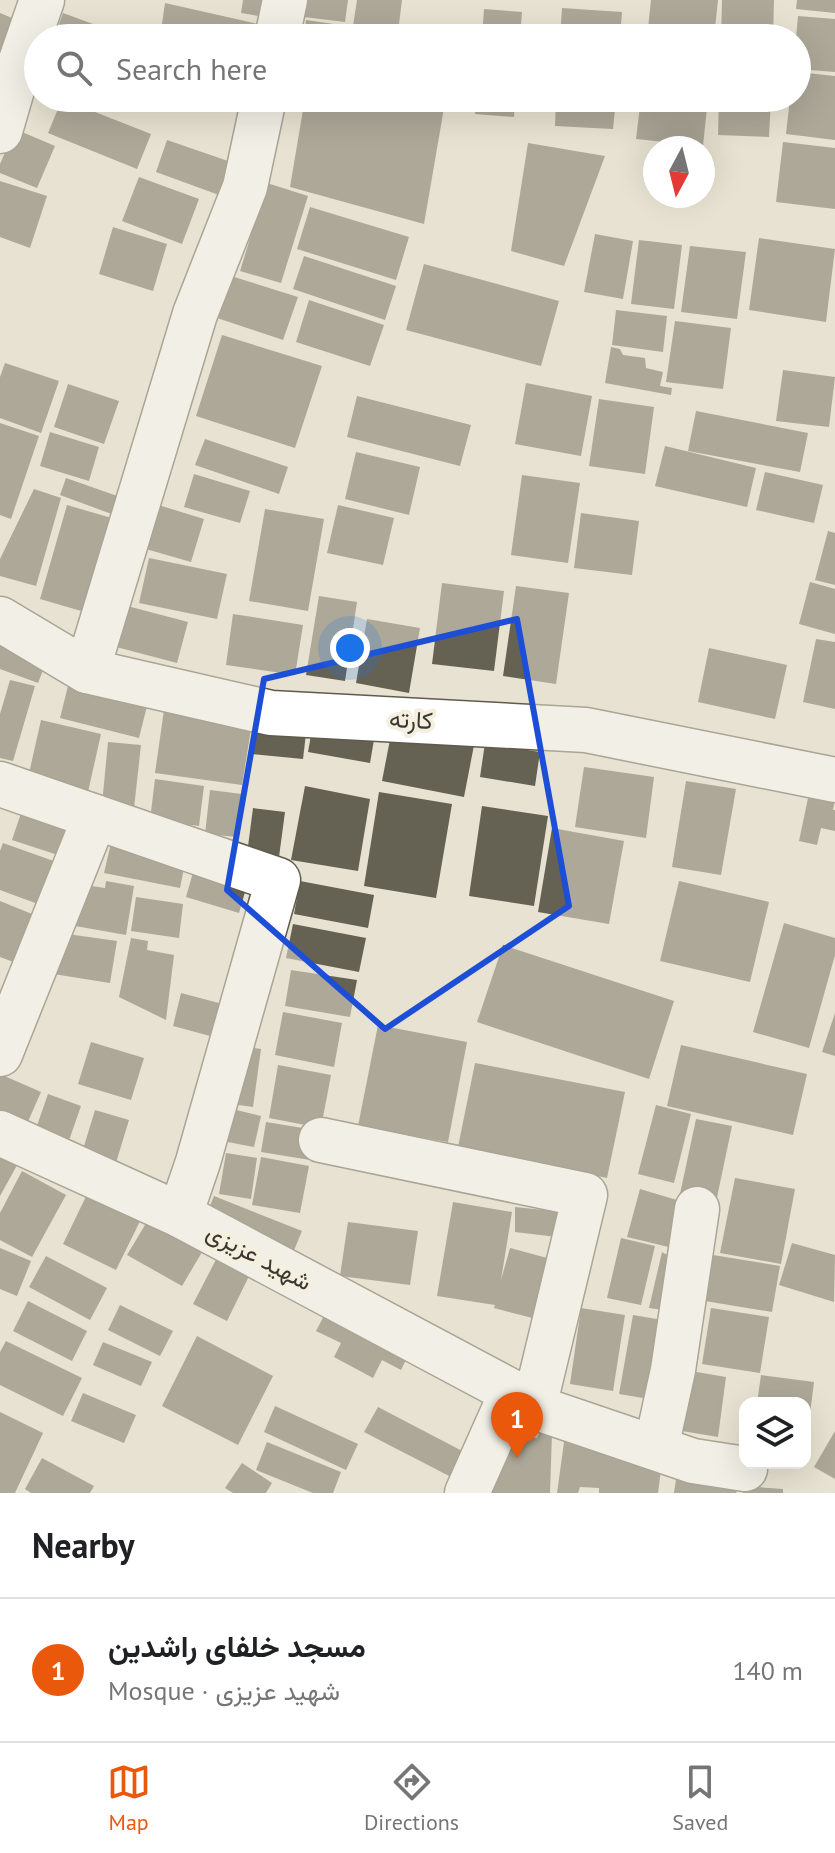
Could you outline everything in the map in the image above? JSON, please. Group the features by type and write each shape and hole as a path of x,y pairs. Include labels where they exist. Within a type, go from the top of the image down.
{"street":[{"path":"30,24 42,0"},
{"path":"280,24 285,0"},
{"path":"0,131 9,65 24,35"},
{"path":"87,671 195,314 245,187 261,112"},
{"name":"کارته","path":"0,619 87,671 271,713 586,730 835,780"},
{"path":"0,784 278,880 180,1215"},
{"path":"0,1054 95,817"},
{"name":"شهید عزیزی","path":"0,1133 180,1215 523,1399 693,1461 739,1468"},
{"path":"321,1140 585,1195 523,1399 467,1493"},
{"path":"656,1448 673,1370 697,1209"}],"highlighted area":[{"path":"517,619 569,906 385,1029 227,890 264,679"}],"building":[{"path":"243,0 275,0 271,18 241,13"},
{"path":"306,0 348,0 345,22 304,17"},
{"path":"357,0 402,0 399,24 353,24"},
{"path":"651,0 718,0 715,24 648,24"},
{"path":"722,0 774,0 773,24 721,24"},
{"path":"797,0 835,0 835,13 796,9"},
{"path":"165,3 258,24 162,24"},
{"path":"562,8 622,12 621,24 561,24"},
{"path":"484,9 522,12 521,24 483,24"},
{"path":"0,13 24,23 12,54 0,49"},
{"path":"63,13 93,24 59,24"},
{"path":"798,16 835,19 835,72 811,70 811,24 797,24"},
{"path":"306,20 334,24 306,24"},
{"path":"811,73 835,76 835,140 786,134 788,112 811,112"},
{"path":"57,112 95,112 151,134 137,169 48,133"},
{"path":"303,112 443,112 424,224 290,187"},
{"path":"475,112 514,112 514,117"},
{"path":"556,112 615,112 613,129 555,126"},
{"path":"639,112 707,112 704,136 643,136 643,140 636,139"},
{"path":"719,112 770,112 769,137 718,135"},
{"path":"15,129 55,146 37,188 0,173 0,164"},
{"path":"167,140 231,162 219,195 156,172"},
{"path":"783,142 835,148 835,209 776,202"},
{"path":"528,143 605,156 564,266 511,251"},
{"path":"139,177 199,199 182,244 122,221"},
{"path":"0,181 47,196 30,248 0,237"},
{"path":"267,183 308,196 281,283 240,271"},
{"path":"310,207 409,237 396,280 297,249"},
{"path":"113,227 167,244 153,291 99,274"},
{"path":"595,234 633,241 623,299 584,292"},
{"path":"759,238 835,249 826,322 749,310"},
{"path":"639,240 682,245 674,309 631,304"},
{"path":"690,246 746,252 737,319 681,312"},
{"path":"304,256 396,286 385,320 293,289"},
{"path":"424,264 559,301 541,366 406,330"},
{"path":"231,276 298,297 283,340 217,318"},
{"path":"309,300 384,325 370,366 296,342"},
{"path":"616,310 667,316 663,352 612,345"},
{"path":"675,321 731,328 723,389 666,382"},
{"path":"222,335 322,366 295,448 196,416"},
{"path":"611,347 620,349 623,355 645,358 646,368 663,372 660,386 672,388 671,395 605,383"},
{"path":"5,363 59,381 41,433 0,418 0,377"},
{"path":"783,370 835,377 829,427 776,421"},
{"path":"526,383 592,396 581,456 515,444"},
{"path":"68,384 119,401 104,444 54,427"},
{"path":"357,396 471,425 460,466 347,437"},
{"path":"599,399 654,407 645,474 589,466"},
{"path":"696,411 808,433 800,472 688,451"},
{"path":"0,423 39,436 11,519 0,515"},
{"path":"50,432 99,447 89,481 40,466"},
{"path":"205,439 288,467 279,494 195,465"},
{"path":"665,446 756,468 747,507 655,486"},
{"path":"356,452 420,467 409,515 345,499"},
{"path":"765,472 823,485 814,523 756,510"},
{"path":"194,474 250,491 240,523 184,507"},
{"path":"522,475 580,483 568,563 511,555"},
{"path":"66,478 123,498 117,516 60,495"},
{"path":"34,489 61,498 36,586 0,576 0,559"},
{"path":"152,503 204,519 191,562 139,547"},
{"path":"67,505 115,519 88,613 40,599"},
{"path":"338,505 394,518 383,565 327,553"},
{"path":"265,509 324,519 308,611 249,601"},
{"path":"581,513 639,521 632,575 574,568"},
{"path":"828,531 835,533 835,585 815,580"},
{"path":"149,558 227,574 217,619 139,603"},
{"path":"810,582 835,589 835,634 799,624"},
{"path":"442,583 504,591 494,671 432,664"},
{"path":"516,586 569,593 556,684 503,676"},
{"path":"319,596 357,602 345,681 306,675"},
{"path":"116,603 188,622 177,663 105,644"},
{"path":"233,614 303,625 295,675 226,665"},
{"path":"367,619 420,628 409,693 356,683"},
{"path":"0,637 49,655 38,683 0,669"},
{"path":"816,639 835,642 835,709 803,702"},
{"path":"709,648 787,665 775,719 698,702"},
{"path":"71,674 150,694 139,738 60,718"},
{"path":"10,680 35,686 13,761 0,758 0,714"},
{"path":"165,703 253,717 242,785 155,773"},
{"path":"256,718 307,725 303,759 252,754"},
{"path":"41,720 101,734 88,792 28,778"},
{"path":"313,724 375,734 370,763 308,752"},
{"path":"393,724 475,740 464,797 382,781"},
{"path":"108,742 141,745 134,808 102,804"},
{"path":"485,743 540,752 535,786 480,777"},
{"path":"584,767 654,777 646,838 575,827"},
{"path":"155,779 204,786 199,826 150,820"},
{"path":"812,779 835,799 835,831 821,828 817,845 799,841"},
{"path":"686,781 736,789 721,875 672,867"},
{"path":"305,786 370,799 358,871 291,860"},
{"path":"210,790 242,794 237,837 205,834"},
{"path":"379,792 452,804 436,898 364,886"},
{"path":"25,801 79,819 67,858 12,840"},
{"path":"482,806 548,816 534,906 469,896"},
{"path":"253,808 285,812 279,857 247,854"},
{"path":"552,828 624,841 609,924 538,912"},
{"path":"3,843 62,864 46,907 0,890 0,851"},
{"path":"111,843 186,858 180,888 104,873"},
{"path":"194,869 247,885 239,913 186,897"},
{"path":"106,881 134,886 126,935 64,924 72,883 105,888"},
{"path":"300,881 374,895 368,928 294,914"},
{"path":"679,881 769,902 750,982 660,961"},
{"path":"136,897 183,904 179,938 131,931"},
{"path":"0,901 37,916 19,964 0,957"},
{"path":"784,923 835,938 835,955 809,1048 753,1032"},
{"path":"293,924 366,938 359,972 286,958"},
{"path":"53,932 117,941 110,983 47,973"},
{"path":"131,938 148,941 147,950 174,955 166,1020 119,997"},
{"path":"503,945 674,1001 649,1079 477,1022"},
{"path":"291,970 357,980 350,1017 285,1006"},
{"path":"181,993 234,1007 225,1040 173,1026"},
{"path":"283,1012 342,1023 334,1067 275,1055"},
{"path":"835,1013 835,1056 822,1052"},
{"path":"378,1025 467,1042 448,1142 358,1126"},
{"path":"91,1042 144,1058 131,1100 78,1084"},
{"path":"233,1045 261,1049 253,1107 224,1103"},
{"path":"681,1045 807,1074 793,1135 667,1106"},
{"path":"475,1063 625,1092 607,1178 458,1147"},
{"path":"278,1065 331,1075 321,1128 269,1118"},
{"path":"0,1074 41,1092 26,1126 0,1115"},
{"path":"48,1094 81,1106 66,1149 33,1137"},
{"path":"656,1105 691,1114 674,1183 638,1174"},
{"path":"224,1107 261,1116 254,1147 217,1140"},
{"path":"95,1110 129,1120 115,1166 81,1156"},
{"path":"696,1119 732,1126 716,1202 680,1194"},
{"path":"266,1122 315,1130 310,1160 261,1152"},
{"path":"0,1147 21,1158 0,1196"},
{"path":"226,1153 257,1158 251,1199 219,1194"},
{"path":"261,1157 309,1166 300,1213 252,1205"},
{"path":"22,1171 66,1195 32,1257 0,1240 0,1213"},
{"path":"735,1178 795,1189 781,1264 720,1253"},
{"path":"93,1182 146,1209 116,1270 63,1244"},
{"path":"640,1189 687,1203 677,1249 627,1237"},
{"path":"214,1196 302,1231 290,1260 202,1225"},
{"path":"453,1202 512,1212 501,1280 510,1248 562,1262 544,1321 494,1308 495,1305 437,1296"},
{"path":"515,1207 573,1213 565,1238 515,1232"},
{"path":"154,1210 208,1242 182,1286 127,1255"},
{"path":"348,1222 418,1231 410,1285 340,1276"},
{"path":"621,1238 655,1246 641,1305 607,1298"},
{"path":"792,1243 835,1255 834,1302 779,1285"},
{"path":"223,1246 256,1262 227,1321 193,1304"},
{"path":"0,1248 31,1261 17,1296 0,1289"},
{"path":"662,1252 676,1260 671,1311 649,1308"},
{"path":"713,1255 780,1266 772,1312 705,1301"},
{"path":"46,1256 107,1288 90,1320 29,1287"},
{"path":"28,1301 87,1331 72,1361 13,1331"},
{"path":"120,1305 173,1331 160,1356 108,1330"},
{"path":"328,1308 411,1350 401,1370 382,1360 373,1378 334,1357 341,1343 316,1331"},
{"path":"581,1308 625,1315 613,1391 570,1384"},
{"path":"711,1308 769,1317 760,1373 702,1364"},
{"path":"633,1315 674,1322 661,1401 619,1394"},
{"path":"197,1336 273,1376 238,1445 162,1406"},
{"path":"6,1341 82,1378 63,1416 0,1385 0,1352"},
{"path":"103,1342 152,1362 141,1386 93,1365"},
{"path":"685,1370 726,1377 718,1437 670,1429"},
{"path":"761,1375 814,1382 811,1406 811,1397 758,1397"},
{"path":"83,1393 136,1415 124,1443 71,1421"},
{"path":"275,1406 358,1444 346,1470 264,1432"},
{"path":"378,1407 466,1453 453,1478 364,1432"},
{"path":"0,1412 43,1433 15,1493 0,1493"},
{"path":"542,1426 552,1433 550,1493 490,1493 485,1433 537,1438"},
{"path":"566,1428 662,1462 658,1493 599,1493 599,1488 580,1487 578,1493 557,1493"},
{"path":"835,1431 835,1479 814,1467"},
{"path":"267,1442 341,1472 333,1493 313,1493 256,1470"},
{"path":"42,1458 94,1486 90,1493 31,1493 25,1489"},
{"path":"242,1463 272,1483 266,1493 233,1493 225,1488"},
{"path":"676,1479 737,1489 736,1493 674,1493"},
{"path":"743,1486 783,1489 783,1493 743,1493"}],"place":[{"name":"مسجد خلفای راشدین","path":"517,1458"}]}
